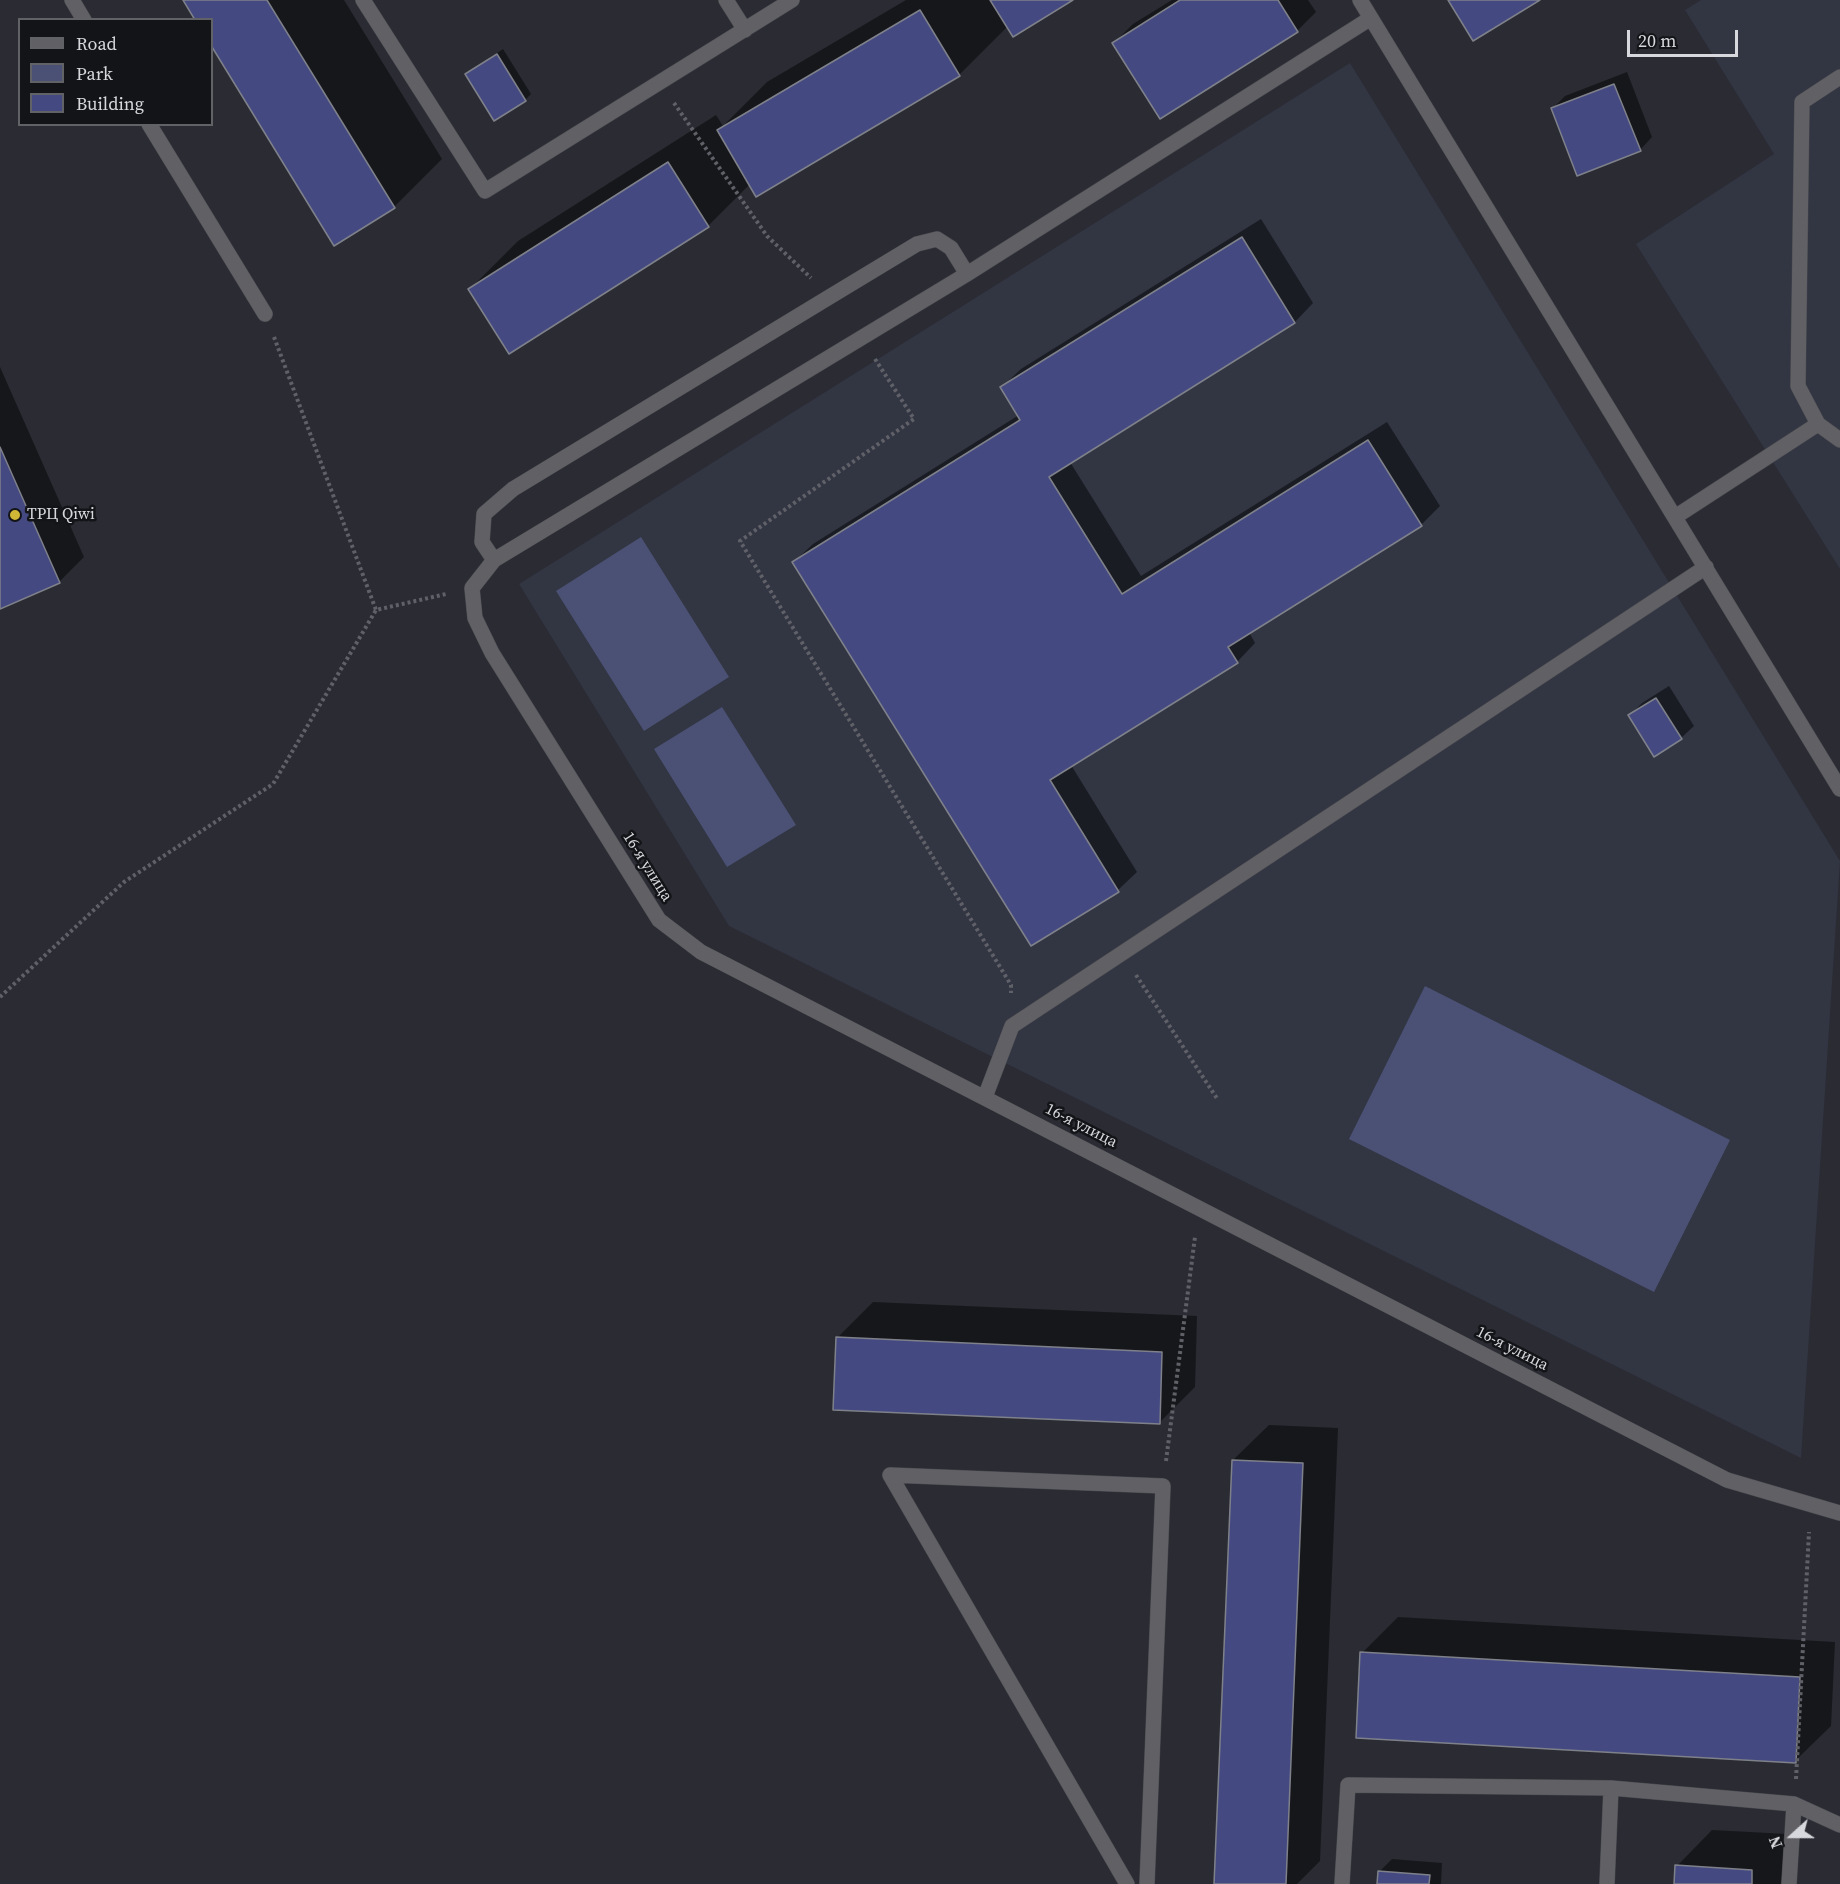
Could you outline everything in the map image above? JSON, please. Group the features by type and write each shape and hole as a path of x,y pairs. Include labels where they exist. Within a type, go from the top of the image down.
{"street":[{"path":"72,0 83,18"},
{"path":"363,0 485,191 792,0"},
{"path":"726,0 745,30"},
{"path":"1360,0 1840,789"},
{"path":"472,588 494,560 967,274 1371,18"},
{"path":"1840,77 1802,102 1798,386 1818,424 1840,441"},
{"path":"150,126 265,314"},
{"path":"494,560 482,542 484,513 513,489 917,244 937,239 951,248 967,274"},
{"path":"1675,517 1818,424"},
{"path":"985,1097 1012,1026 1706,567"},
{"name":"16-я улица","path":"472,588 475,618 492,653 659,920 701,952 1727,1480 1840,1513"},
{"path":"1127,1884 890,1475 1163,1486 1147,1884"},
{"path":"1342,1884 1348,1785 1611,1788 1794,1804 1840,1825"},
{"path":"1606,1884 1611,1788"},
{"path":"1789,1884 1794,1804"}],"path":[{"path":"660,82 767,236 831,296"},
{"path":"265,314 376,610"},
{"path":"861,338 914,419 740,541 1011,985 1012,1026"},
{"path":"0,997 124,882 273,784 376,610 472,588"},
{"path":"1122,953 1218,1100"},
{"path":"1163,1486 1198,1208"},
{"path":"1794,1804 1811,1503"}],"shaded area":[{"path":"1701,0 1840,0 1840,569 1636,244 1774,154 1685,10"},
{"path":"1350,63 1840,861 1801,1458 729,926 519,584"}],"green space":[{"path":"641,537 729,677 644,731 556,591"},
{"path":"722,707 796,825 727,867 654,749"},
{"path":"1425,986 1730,1140 1654,1292 1349,1139"}],"building":[{"path":"183,0 267,0 395,208 334,246 213,49 213,18 194,18"},
{"path":"990,0 1073,0 1013,37"},
{"path":"1180,0 1278,0 1298,32 1160,119 1112,43"},
{"path":"1448,0 1540,0 1473,41"},
{"path":"920,10 960,76 756,197 717,130"},
{"path":"497,54 526,101 494,121 465,74"},
{"path":"1614,84 1641,151 1577,176 1551,108"},
{"path":"668,162 709,227 509,354 468,289"},
{"path":"1242,237 1295,323 1049,477 1122,594 1368,440 1422,526 1228,647 1238,663 1050,780 1119,892 1031,946 792,562 1020,420 1000,387"},
{"name":"ТРЦ Qiwi","path":"0,447 60,583 0,609"},
{"path":"1656,698 1682,739 1654,757 1628,715"},
{"path":"836,1337 1162,1352 1160,1424 833,1410"},
{"path":"1232,1460 1303,1463 1286,1884 1214,1884"},
{"path":"1360,1652 1800,1677 1796,1763 1356,1738"},
{"path":"1675,1865 1752,1870 1752,1884 1674,1884"},
{"path":"1378,1871 1430,1875 1429,1884 1377,1884"}],"place":[{"name":"ТРЦ Qiwi","path":"15,515"}]}
